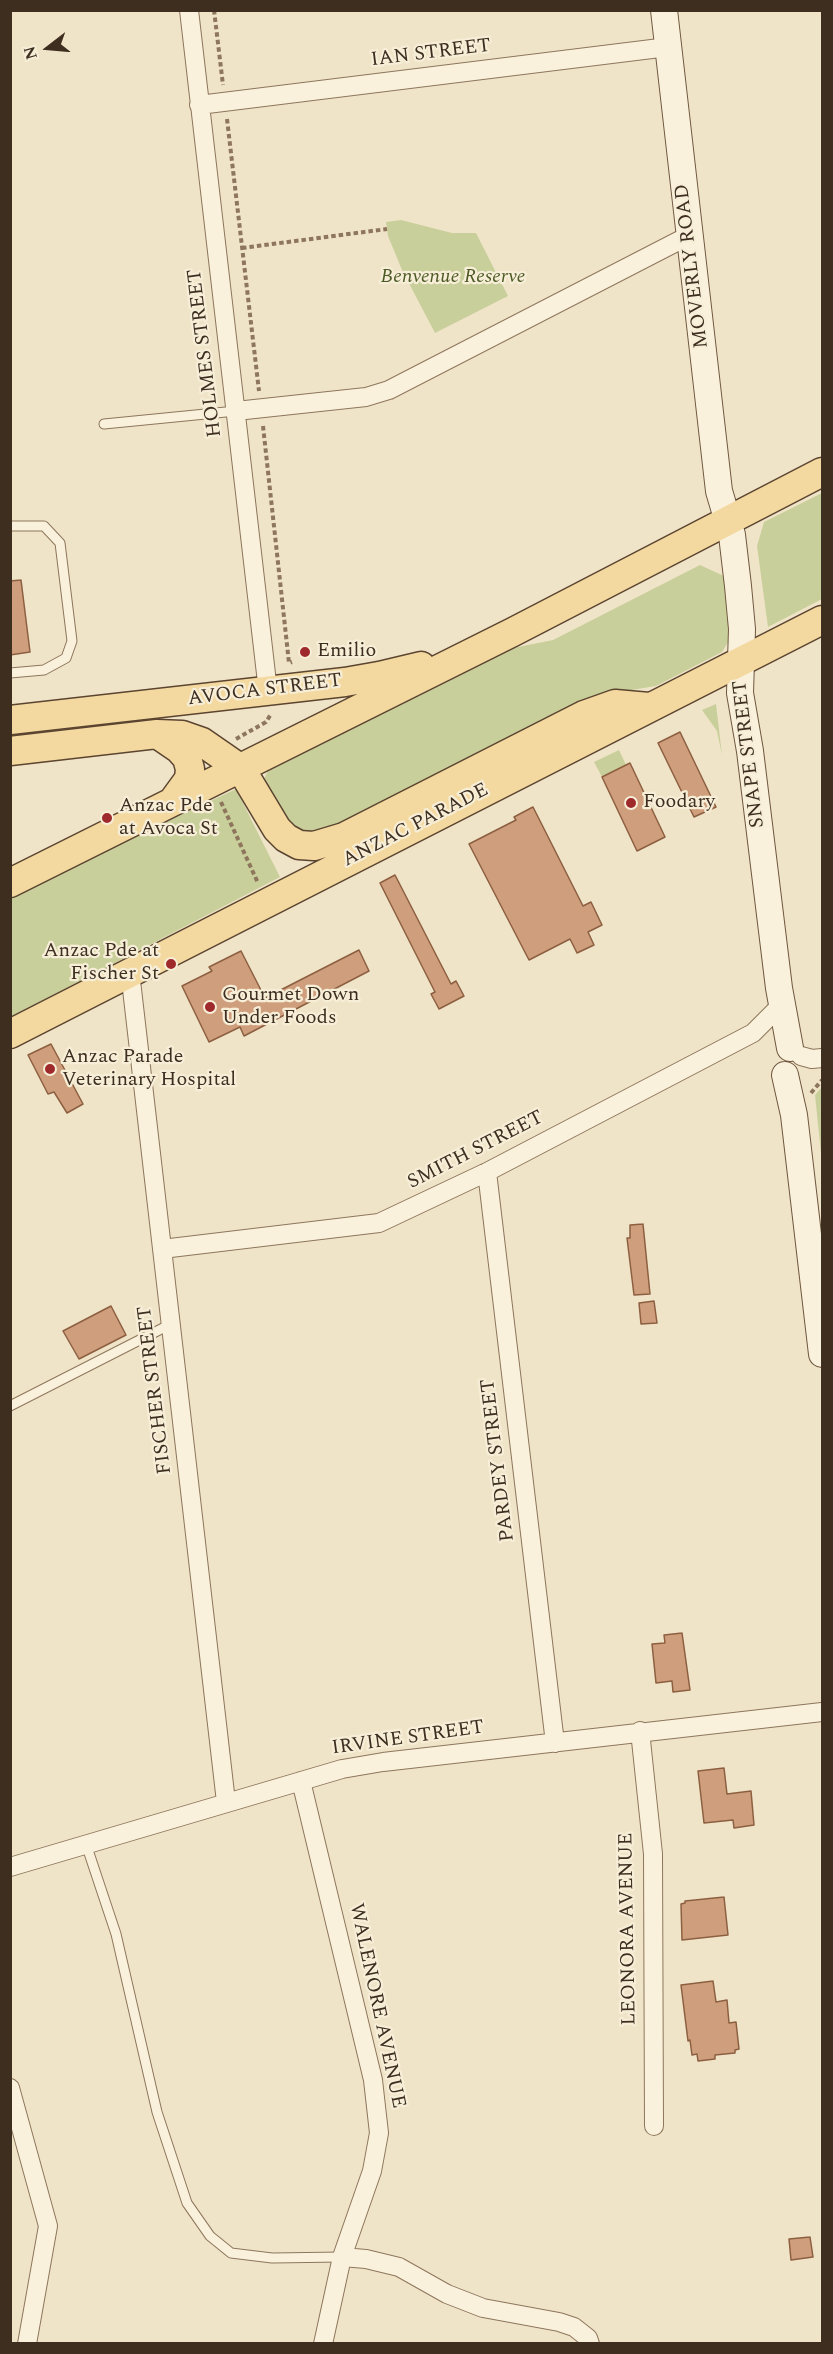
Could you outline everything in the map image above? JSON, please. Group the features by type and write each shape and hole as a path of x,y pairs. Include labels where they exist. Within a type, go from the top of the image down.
{"main road":[{"path":"10,883 173,801 235,757 513,632 822,472"},
{"name":"ANZAC PARADE","path":"10,1034 822,620"},
{"name":"AVOCA STREET","path":"10,720 345,682 410,669 513,632"},
{"path":"10,751 157,734 182,735 235,757 277,829 286,838 299,844 314,846 329,843 361,828 584,715 615,704 651,707"},
{"path":"157,734 179,749 187,759 190,769 189,779 173,801"}],"street":[{"name":"HOLMES STREET","path":"189,10 268,691"},
{"name":"MOVERLY ROAD","path":"664,10 719,491 728,519"},
{"name":"IAN STREET","path":"200,105 668,47"},
{"path":"236,411 366,397 389,390 690,235"},
{"name":"SNAPE STREET","path":"728,519 742,629 740,693 750,751 779,998 798,1061 794,1115 822,1354"},
{"name":"FISCHER STREET","path":"130,972 226,1802"},
{"name":"SMITH STREET","path":"162,1249 379,1224 487,1172 753,1033 779,998"},
{"name":"PARDEY STREET","path":"487,1172 555,1743"},
{"name":"IRVINE STREET","path":"10,1867 226,1802 342,1770 383,1762 822,1712"},
{"name":"LEONORA AVENUE","path":"640,1731 653,1854 654,2126"},
{"name":"WALENORE AVENUE","path":"301,1781 373,2080 379,2133 372,2171 342,2257 323,2343"},
{"path":"10,2088 48,2226 27,2343"},
{"path":"342,2257 366,2259 399,2267 447,2294 483,2308 559,2322 574,2327 588,2338 590,2343"}],"lane":[{"path":"104,424 236,411"},
{"path":"10,526 44,526 60,543 72,640 66,658 44,670 10,674"},
{"path":"10,1406 171,1324"},
{"path":"86,1844 116,1934 157,2112 187,2203 210,2236 231,2253 272,2258 342,2257"}],"path":[{"path":"214,10 290,663"},
{"path":"242,248 387,229"},
{"path":"235,757 271,715 268,691"},
{"path":"218,796 259,885 251,889"}],"green space":[{"name":"Benvenue Reserve","path":"401,220 452,233 476,233 508,296 435,333 402,270 388,236 386,222"},
{"path":"822,493 822,599 768,627 757,546 764,522"},
{"path":"700,565 726,577 733,634 722,652 656,686 613,693 343,827 316,835 298,831 283,819 263,782 268,770 513,648 553,640"},
{"path":"716,704 722,755 717,731 702,710"},
{"path":"619,750 626,765 602,777 594,762"},
{"path":"236,789 280,877 11,1017 10,895"},
{"path":"822,1087 822,1163 815,1095"}],"building":[{"path":"21,580 30,652 10,655 10,581"},
{"path":"680,732 716,807 694,817 658,743"},
{"name":"Foodary","path":"630,763 665,837 637,851 602,777"},
{"path":"533,807 583,906 591,902 602,925 588,932 594,945 577,953 570,939 529,960 469,844 516,820 514,817"},
{"path":"395,875 451,984 456,981 464,996 439,1009 431,994 435,992 380,883"},
{"path":"359,950 369,971 244,1036 240,1027 209,1042 182,986 212,971 209,967 241,951 265,998"},
{"name":"Anzac Parade Veterinary Hospital","path":"51,1044 83,1104 67,1113 54,1092 48,1094 28,1055"},
{"path":"643,1224 650,1294 634,1295 627,1238 630,1238 630,1225"},
{"path":"654,1301 657,1323 641,1324 639,1303"},
{"path":"111,1306 126,1335 79,1359 63,1331"},
{"path":"682,1633 690,1690 673,1692 672,1681 656,1683 652,1644 665,1643 664,1635"},
{"path":"724,1768 727,1794 751,1791 754,1825 734,1828 733,1820 704,1823 698,1771"},
{"path":"724,1897 728,1935 682,1940 681,1904 685,1901"},
{"path":"713,1981 716,2002 727,2000 729,2023 736,2022 739,2049 735,2050 735,2053 715,2055 715,2059 698,2061 697,2054 692,2055 690,2040 688,2041 681,1985"},
{"path":"810,2237 813,2257 791,2260 789,2239"}],"place":[{"name":"Emilio","path":"305,652"},
{"name":"Foodary","path":"631,803"},
{"name":"Anzac Pde at Avoca St","path":"107,818"},
{"name":"Anzac Pde at Fischer St","path":"171,964"},
{"name":"Gourmet Down Under Foods","path":"210,1007"},
{"name":"Anzac Parade Veterinary Hospital","path":"50,1069"}]}
